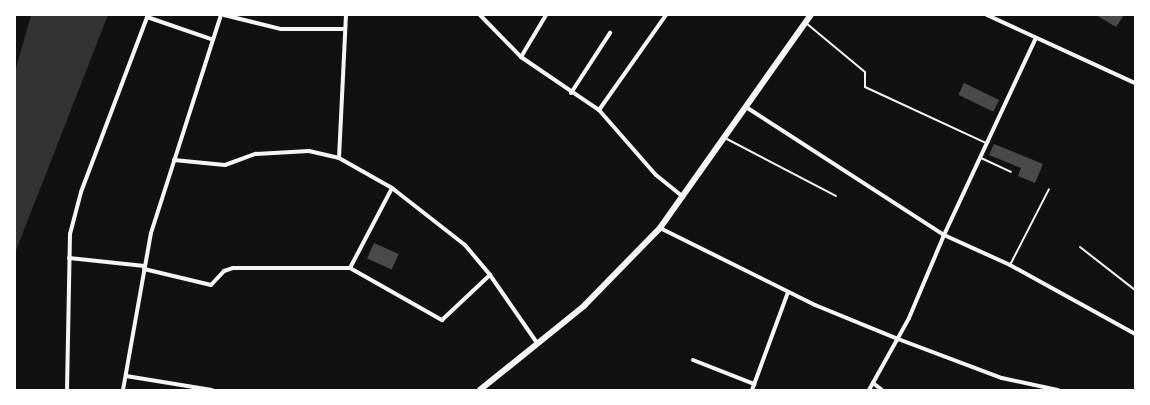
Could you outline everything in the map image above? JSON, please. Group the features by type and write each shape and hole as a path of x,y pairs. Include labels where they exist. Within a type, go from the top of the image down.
{"street":[{"path":"123,390 150,233 211,39 222,15 281,28 345,28"},
{"path":"339,158 346,15"},
{"path":"480,15 521,57 571,93 599,110 656,175 684,197"},
{"path":"521,57 546,15"},
{"path":"599,110 666,15"},
{"path":"480,390 584,306 660,228 684,197 811,15"},
{"path":"987,15 1135,83"},
{"path":"67,390 70,234 81,192 147,16 211,39"},
{"path":"571,93 610,33"},
{"path":"869,390 898,339 944,235 988,144 1036,38"},
{"path":"746,107 851,177 944,235 1010,265 1135,334"},
{"path":"174,160 225,165 256,154 309,151 339,158 392,188 465,245 490,275 537,343"},
{"path":"350,268 392,188"},
{"path":"660,228 788,292 898,339 1002,378 1058,390"},
{"path":"69,258 145,268 211,286 224,271 233,268 350,268 442,320 490,275"},
{"path":"752,390 788,292"},
{"path":"693,360 754,384"},
{"path":"126,376 212,390"},
{"path":"873,383 882,390"}],"lane":[{"path":"805,22 865,72 865,87 988,144"},
{"path":"724,138 836,196"},
{"path":"981,158 1010,172"},
{"path":"1010,265 1049,189"},
{"path":"1080,247 1135,290"}],"shaded area":[{"path":"31,15 108,15 15,253 15,72"}],"building":[{"path":"1096,15 1124,15 1116,27"},
{"path":"964,83 999,100 993,112 958,95"},
{"path":"994,144 1043,164 1035,183 1018,176 1021,168 989,155"},
{"path":"374,243 399,254 392,270 367,259"}]}
